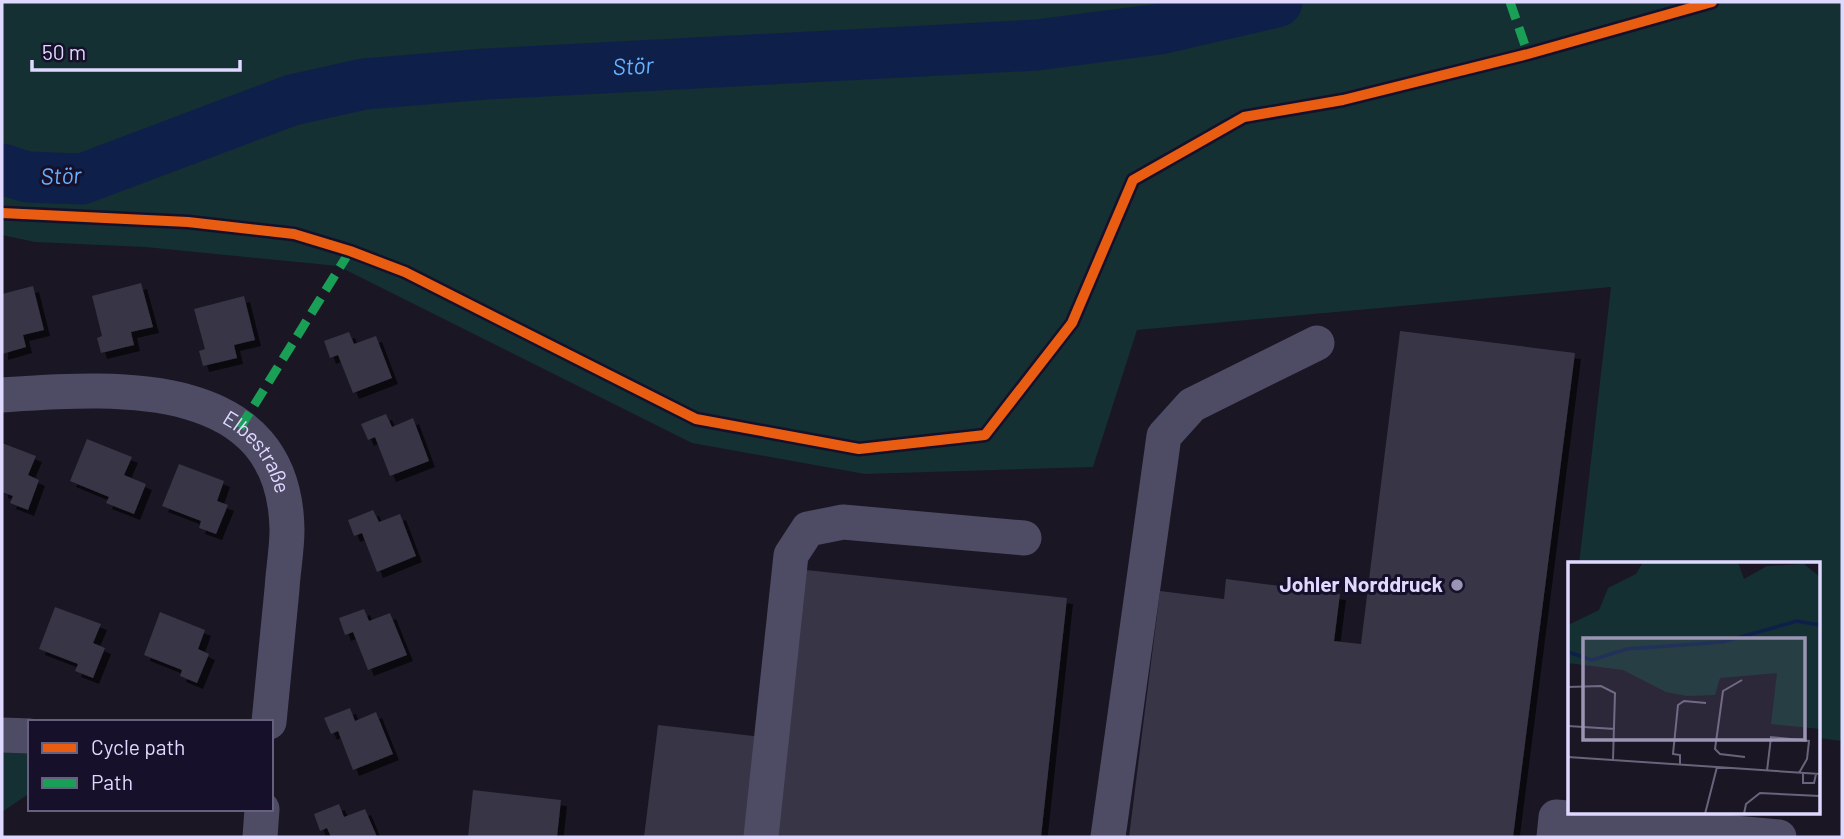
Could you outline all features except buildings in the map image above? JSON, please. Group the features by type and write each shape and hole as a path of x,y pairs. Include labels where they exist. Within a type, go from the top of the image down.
{"street":[{"path":"1108,837 1164,436 1192,405 1317,343"},
{"name":"Elbestraße","path":"2,395 118,390 154,393 217,412 253,439 276,473 284,498 287,531 269,720"},
{"path":"761,837 791,555 808,529 843,522 1024,538"},
{"path":"2,735 28,736"},
{"path":"260,837 262,811"},
{"path":"1554,837 1556,817 1779,837"}],"green space":[{"path":"2,2 1842,2 1842,741 1820,738 1820,562 1579,562 1611,287 1137,330 1093,467 865,474 692,443 338,266 145,247 35,242 2,235"},
{"path":"2,745 28,746 28,794 2,812"}],"waterway":[{"name":"Stör","path":"2,169 27,177 82,179 292,100 364,84 486,74 1037,45 1160,29 1277,2"}],"marked path":[{"path":"1510,2 1528,54"},
{"path":"240,428 350,251"}],"cycle path":[{"path":"2,213 188,222 294,234 405,272 696,419 859,449 985,435 1072,323 1133,180 1244,117 1343,100 1528,54 1712,2"}],"place":[{"name":"Johler Norddruck","path":"1457,585"}]}
